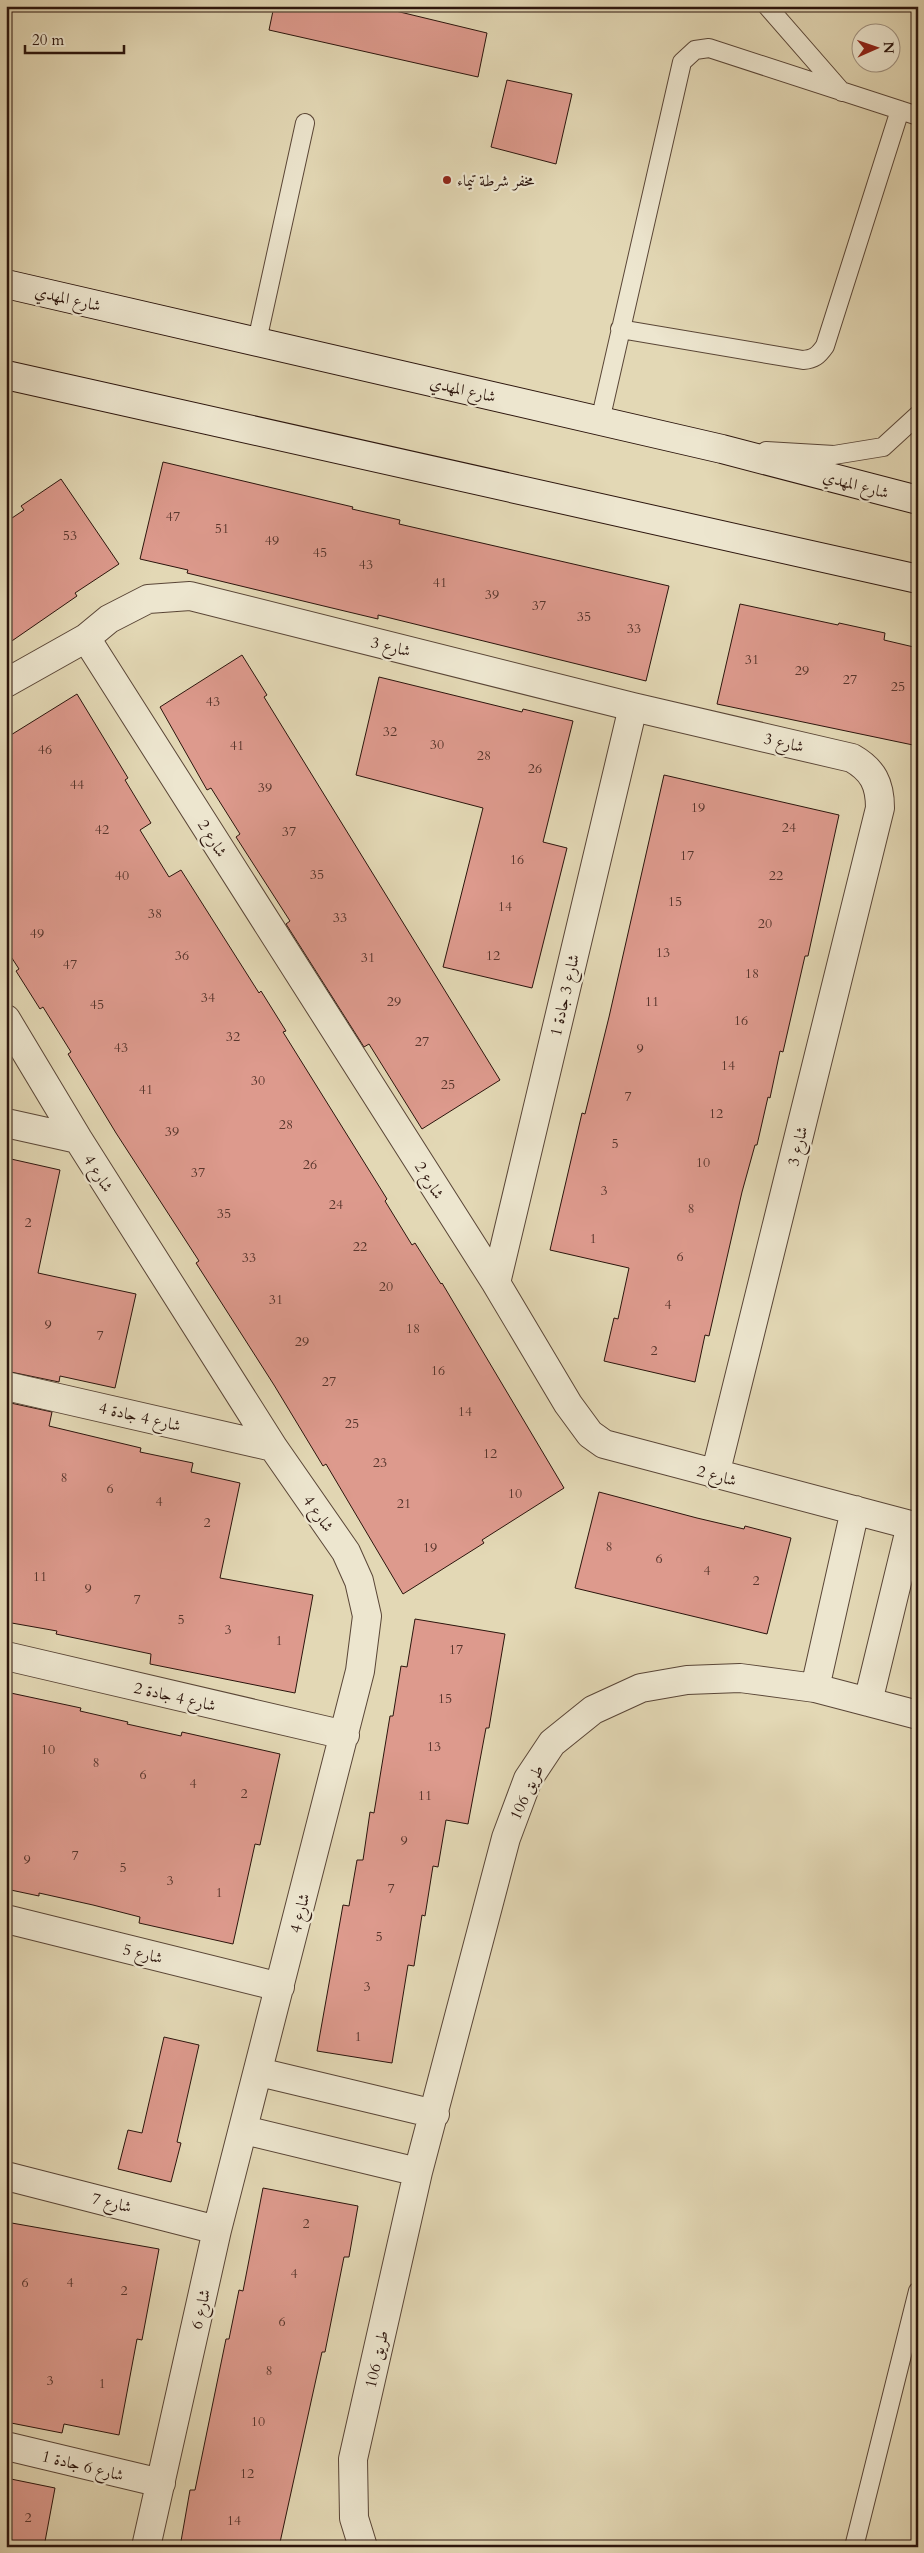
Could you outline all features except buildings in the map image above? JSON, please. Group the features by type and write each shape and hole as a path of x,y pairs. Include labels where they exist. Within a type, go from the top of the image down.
{"street":[{"name":"شارع المهدي","path":"6,284 600,420 722,449 918,500"},
{"path":"6,375 918,579"},
{"name":"شارع 3","path":"6,683 86,638 109,619 148,599 190,596 633,707 852,758 865,765 876,778 880,792 880,808 715,1475"},
{"name":"شارع 2","path":"86,638 496,1283 568,1404 590,1434 604,1444 715,1475 914,1526"},
{"name":"شارع 3 جادة 1","path":"496,1283 633,707"},
{"name":"شارع 4","path":"6,1019 78,1140 273,1447 346,1552 359,1581 367,1616 360,1671 259,2072"},
{"path":"6,1123 78,1140"},
{"name":"شارع 4 جادة 4","path":"6,1386 273,1447"},
{"path":"815,1688 855,1510"},
{"path":"868,1702 914,1526"},
{"name":"شارع 4 جادة 2","path":"6,1656 344,1735"},
{"name":"طريق 106","path":"363,2547 354,2518 354,2458 418,2172 435,2114 506,1838 528,1779 552,1743 593,1710 641,1688 687,1680 740,1678 815,1688 918,1715"},
{"name":"شارع 5","path":"6,1919 280,1987"},
{"path":"259,2072 435,2114"},
{"name":"شارع 6","path":"146,2547 217,2230 259,2072"},
{"path":"244,2130 418,2172"},
{"name":"شارع 7","path":"6,2176 217,2230"},
{"name":"شارع 6 جادة 1","path":"6,2446 161,2483"}],"lane":[{"path":"767,6 842,93"},
{"path":"600,420 682,62 695,50 709,48 842,93 918,116"},
{"path":"620,329 803,360 812,359 819,354 824,346 900,110"},
{"path":"257,341 305,123"},
{"path":"722,449 834,455 883,447 918,415"},
{"path":"854,2547 918,2291"}],"place":[{"name":"مخفر شرطة تيماء","path":"447,180"}]}
